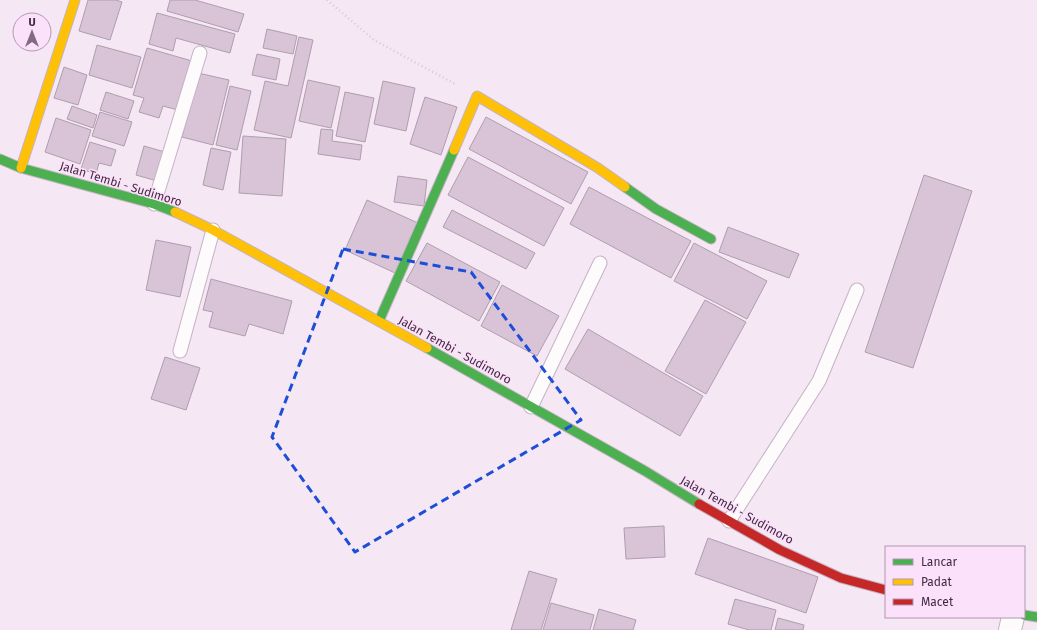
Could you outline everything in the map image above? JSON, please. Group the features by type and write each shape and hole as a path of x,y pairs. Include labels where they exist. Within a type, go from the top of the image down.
{"main road":[{"path":"21,168 75,0"},
{"path":"379,322 477,96 598,168 656,209 711,239"},
{"name":"Jalan Tembi - Sudimoro","path":"0,159 21,168 154,204 174,211 214,230 645,471 715,514 780,550 841,578 885,590"},
{"path":"1025,615 1037,617"}],"street":[{"path":"1010,630 1013,618"}],"lane":[{"path":"154,204 200,53"},
{"path":"180,351 214,230"},
{"path":"531,407 600,263"},
{"path":"729,521 819,381 857,290"}],"path":[{"path":"327,0 374,40 477,96"}],"highlighted area":[{"path":"343,249 471,272 581,420 355,552 272,437"}],"building":[{"path":"88,0 116,0 122,2 110,40 79,31"},
{"path":"170,0 195,0 244,14 238,32 167,11"},
{"path":"157,13 235,34 230,53 176,38 173,51 149,44"},
{"path":"267,29 297,36 293,54 263,48"},
{"path":"299,37 313,40 291,138 254,130 265,81 288,86"},
{"path":"97,45 141,57 132,88 89,75"},
{"path":"147,48 192,61 178,110 163,106 159,118 139,112 144,98 133,95"},
{"path":"257,54 280,59 276,80 252,75"},
{"path":"64,67 87,75 78,105 54,98"},
{"path":"198,73 229,80 213,145 182,137"},
{"path":"308,80 340,87 331,128 299,121"},
{"path":"383,81 415,88 406,131 374,124"},
{"path":"230,86 251,91 237,150 216,145"},
{"path":"106,92 134,101 128,119 100,110"},
{"path":"345,92 374,98 365,142 336,136"},
{"path":"425,97 457,107 441,155 410,144"},
{"path":"72,106 97,115 93,128 67,119"},
{"path":"100,112 132,122 124,146 92,136"},
{"path":"486,117 588,172 571,204 469,149"},
{"path":"56,118 91,130 80,164 45,152"},
{"path":"321,129 333,130 332,141 362,145 360,160 318,154"},
{"path":"243,136 286,139 282,196 239,193"},
{"path":"90,142 116,150 111,166 99,163 96,174 81,169"},
{"path":"144,146 165,152 157,181 136,175"},
{"path":"211,148 231,152 223,190 203,185"},
{"path":"468,157 564,208 544,246 448,195"},
{"path":"924,175 972,191 913,368 865,352"},
{"path":"398,176 427,180 424,206 394,202"},
{"path":"589,187 691,241 671,278 570,224"},
{"path":"367,200 418,223 395,273 345,250"},
{"path":"452,210 535,253 526,269 443,227"},
{"path":"728,227 799,254 789,278 719,252"},
{"path":"156,240 191,247 180,297 146,290"},
{"path":"427,243 500,282 479,321 406,281"},
{"path":"694,243 767,281 747,319 674,281"},
{"path":"211,279 292,301 283,334 249,324 245,336 209,327 213,312 203,310"},
{"path":"502,285 559,316 537,356 481,326"},
{"path":"705,300 746,322 706,394 665,371"},
{"path":"588,329 703,396 680,436 565,369"},
{"path":"165,357 200,368 186,410 151,399"},
{"path":"664,526 665,557 626,559 624,528"},
{"path":"708,538 818,577 806,613 695,574"},
{"path":"529,571 557,579 541,630 511,630"},
{"path":"735,599 776,610 771,630 749,630 728,624"},
{"path":"551,603 594,615 590,630 543,630"},
{"path":"599,609 636,620 633,630 593,630"},
{"path":"778,618 804,625 803,630 775,630"}],"traffic: fast":[{"path":"379,321 454,150"},
{"path":"0,159 21,168 154,204 175,212"},
{"path":"625,187 656,209 711,239"},
{"path":"427,348 645,471 699,504"},
{"path":"1025,615 1037,617"}],"traffic: slow":[{"path":"21,168 75,0"},
{"path":"454,150 477,96 598,168 625,187"},
{"path":"175,212 213,230 427,348"}],"traffic: jam":[{"path":"699,504 780,550 841,578 885,590"}]}
